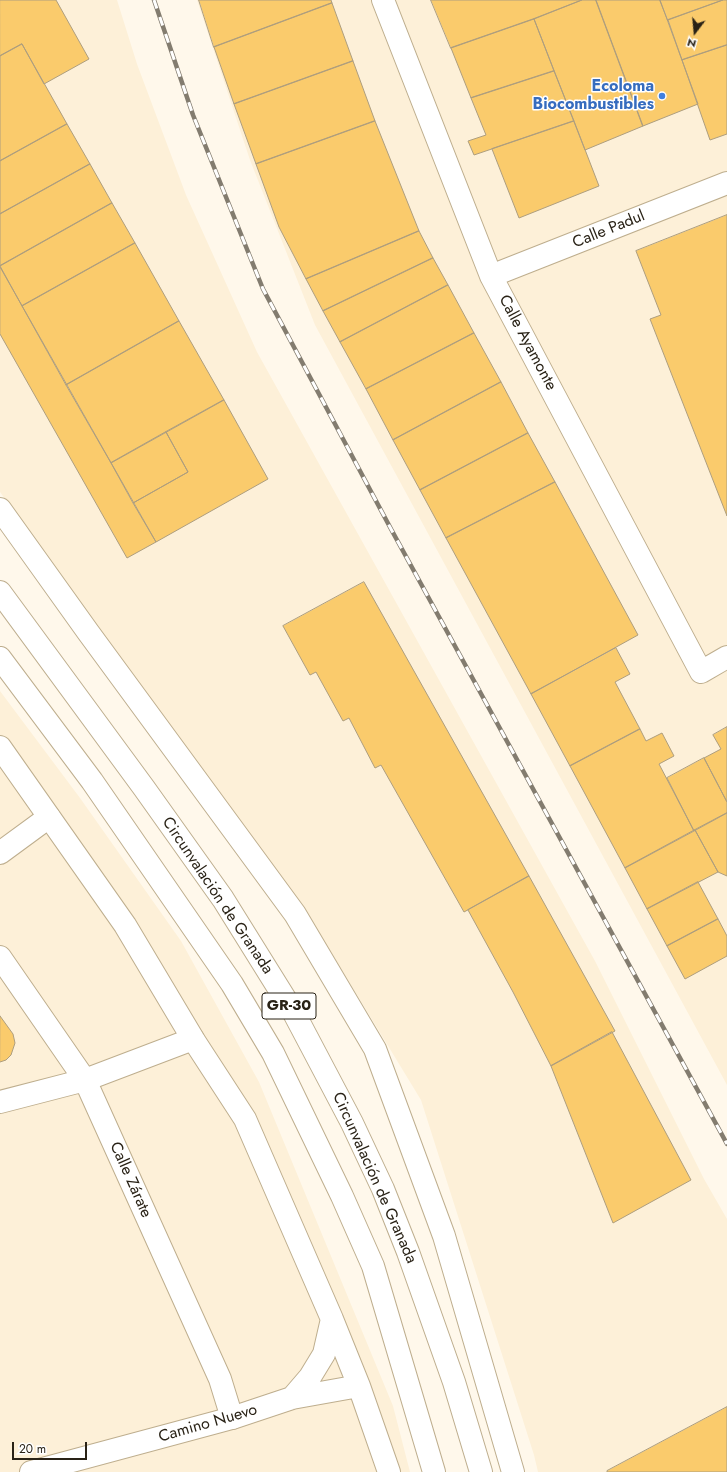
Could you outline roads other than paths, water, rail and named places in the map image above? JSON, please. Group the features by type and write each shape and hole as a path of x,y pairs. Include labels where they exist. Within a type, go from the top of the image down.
{"main road":[{"name":"Calle Ayamonte","path":"383,0 492,276 701,672 727,657"},
{"name":"Calle Padul","path":"492,276 727,183"},
{"path":"0,509 88,632 295,914 375,1049 444,1236 513,1472"},
{"name":"Circunvalación de Granada","path":"0,592 144,788 223,899 294,1013 352,1123 382,1189 408,1252 454,1382 481,1472"},
{"name":"GR-30","path":"0,658 92,781 232,984 273,1053 339,1190 373,1266 434,1472"},
{"path":"0,747 125,925 193,1039 245,1119 332,1319 359,1386 389,1472"},
{"path":"0,853 49,817"},
{"name":"Calle Zárate","path":"0,957 85,1080 220,1380 232,1418"},
{"path":"0,1102 85,1080 193,1039"},
{"path":"292,1398 310,1377 324,1354 332,1319"},
{"name":"Camino Nuevo","path":"30,1472 232,1418 292,1398 359,1386"}],"railway":[{"path":"154,0 193,115 263,289 391,529 727,1144"}],"place":[{"name":"Ecoloma Biocombustibles","path":"662,96"}]}
